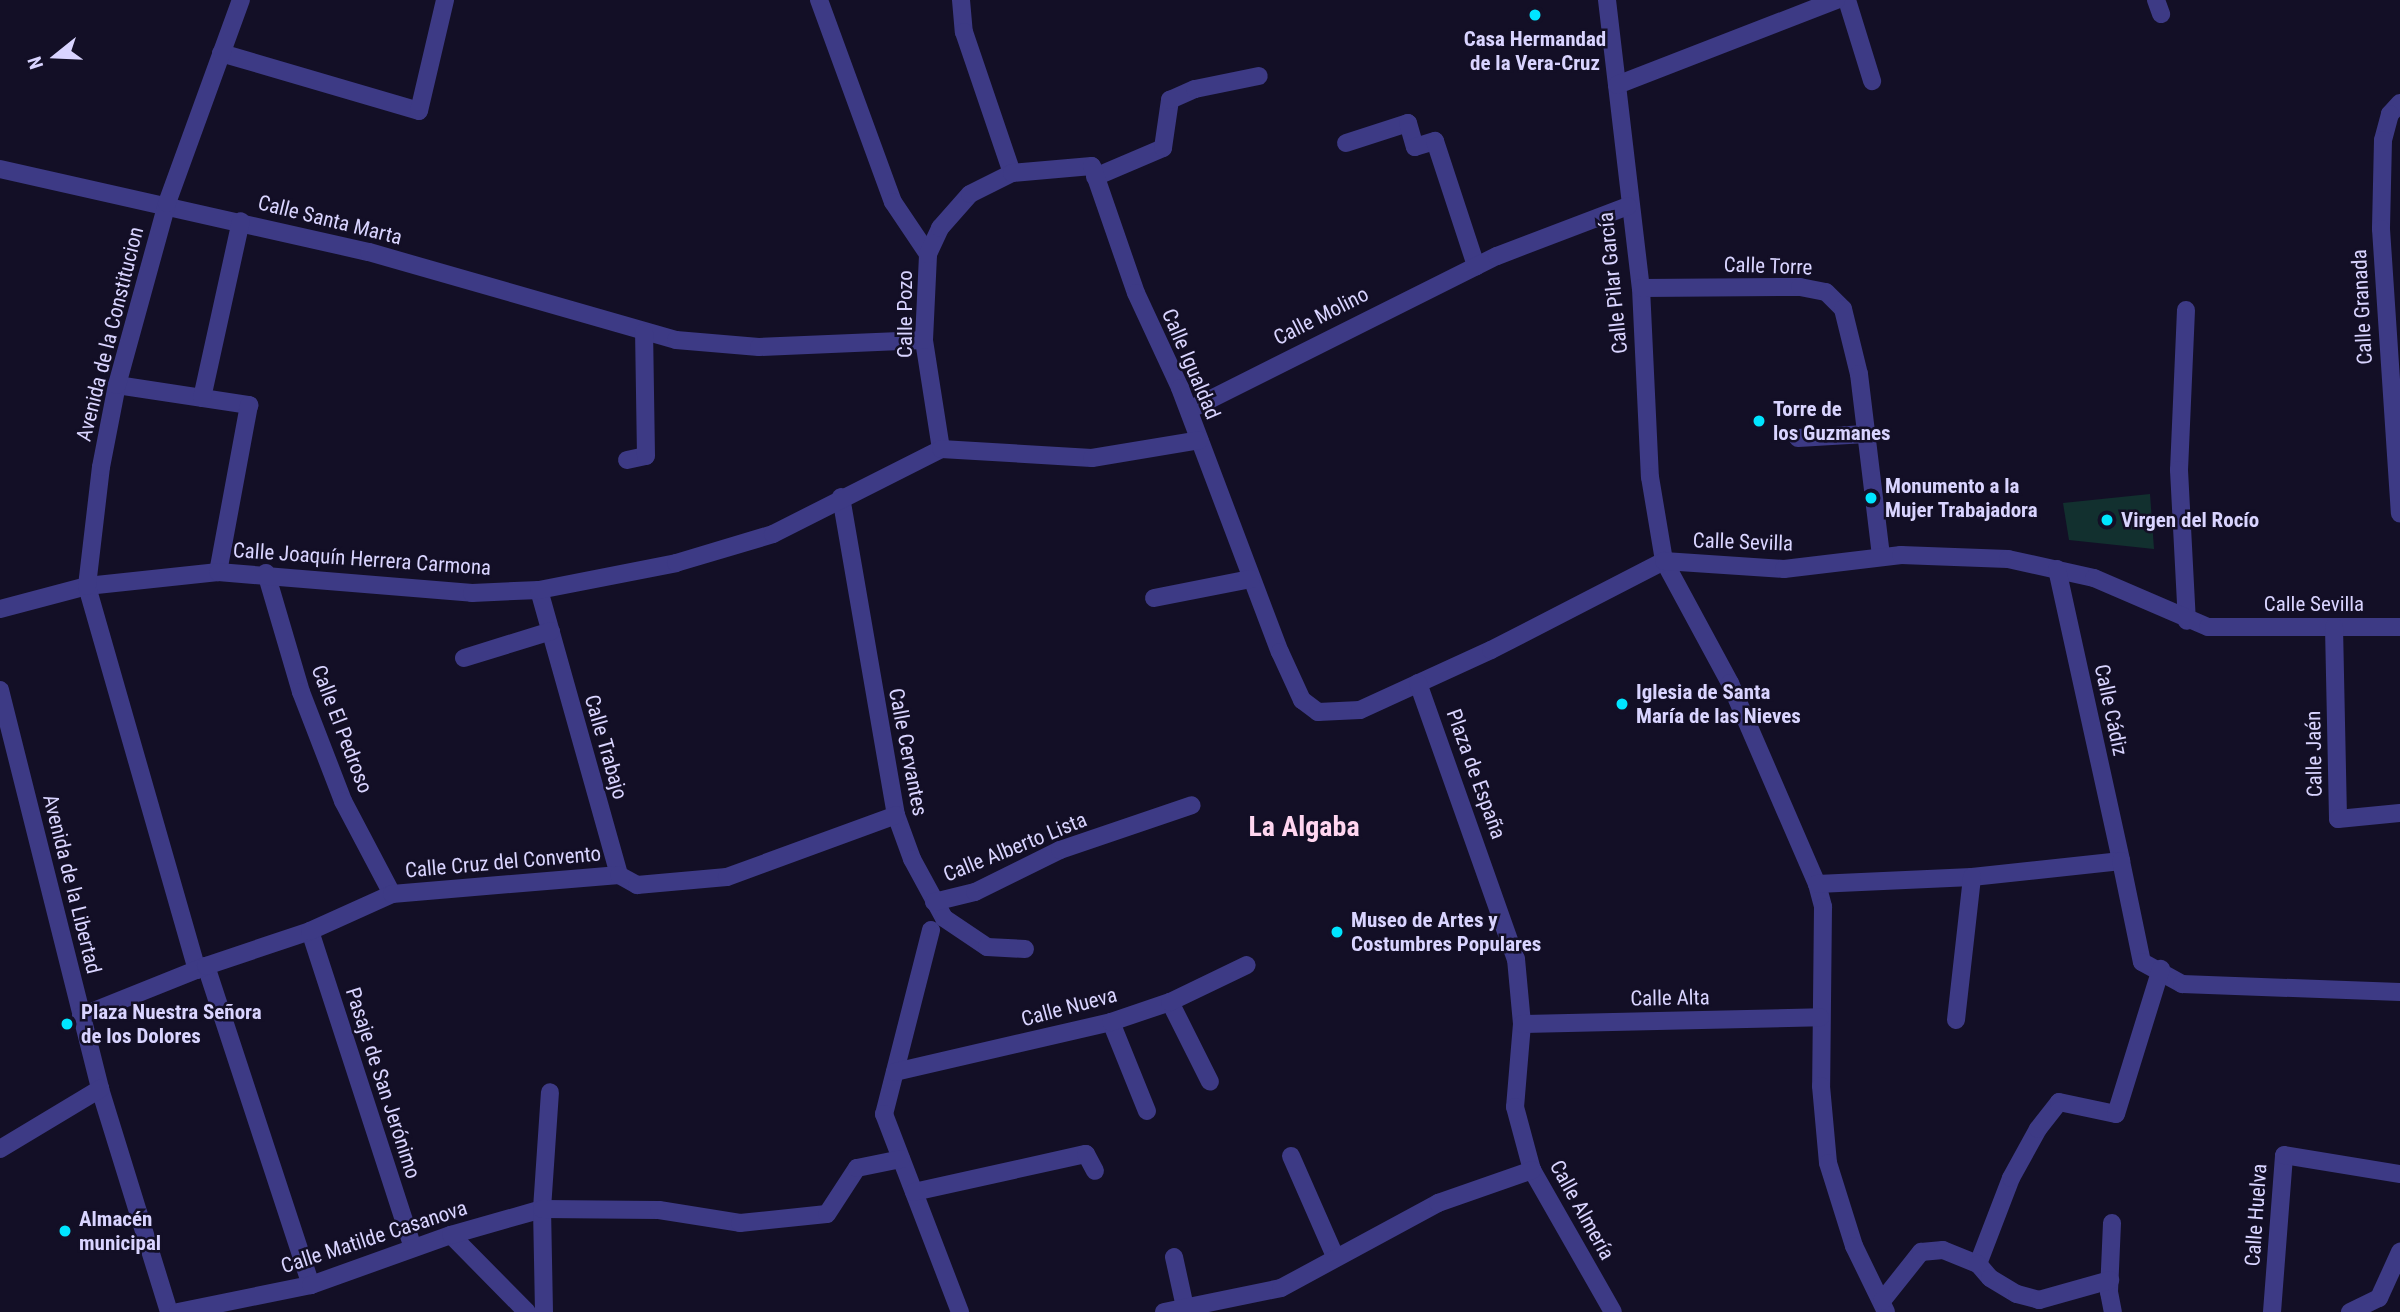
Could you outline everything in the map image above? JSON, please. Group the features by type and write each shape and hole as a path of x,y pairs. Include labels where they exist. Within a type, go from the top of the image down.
{"street":[{"name":"Avenida de la Constitucion","path":"241,0 167,203 117,385 101,467 87,586 202,968 311,1285"},
{"path":"221,53 419,111 444,0"},
{"path":"819,0 893,202 928,254"},
{"path":"961,0 964,32 1012,173"},
{"name":"Calle Pilar García","path":"1607,0 1628,206 1641,288 1650,477 1664,561 1730,683 1817,884 1823,907 1819,1017 1828,1163 1854,1246 1884,1306"},
{"path":"1617,85 1836,0"},
{"path":"1847,0 1872,81"},
{"name":"Calle Pozo","path":"942,449 924,340 928,254 940,228 970,194 1012,173 1094,172 1163,148 1170,100 1195,89 1259,76"},
{"name":"Calle Granada","path":"2400,103 2390,114 2383,140 2381,229 2400,513"},
{"path":"1346,143 1408,123 1415,146 1435,141 1476,266"},
{"name":"Calle Santa Marta","path":"0,169 167,203 369,252 676,340 759,347 924,340"},
{"name":"Calle Igualdad","path":"1094,172 1136,293 1189,410 1251,579 1302,700 1318,712 1360,710 1418,683"},
{"name":"Calle Molino","path":"1189,410 1476,266 1628,206"},
{"path":"202,398 241,221"},
{"name":"Calle Torre","path":"1641,288 1800,287 1826,292 1843,309 1852,338 1881,557"},
{"path":"2186,310 2179,470 2187,621"},
{"path":"627,460 646,456 644,332"},
{"path":"117,385 249,405 218,572"},
{"path":"1798,438 1866,434"},
{"name":"Calle Joaquín Herrera Carmona","path":"0,609 87,586 218,572 266,573 472,593 539,590 676,563 773,534 841,497 942,449 1092,458 1199,440"},
{"name":"Calle Cervantes","path":"841,497 896,815 934,902 944,918 987,947 1025,949"},
{"name":"Calle Sevilla","path":"1664,561 1784,569 1881,557 2008,559 2094,579 2187,621 2208,627 2400,626"},
{"path":"1418,683 1491,650 1664,561"},
{"name":"Calle Cádiz","path":"2057,569 2142,962 2161,969"},
{"name":"Calle El Pedroso","path":"266,573 301,692 342,801 392,894"},
{"path":"1154,598 1251,579"},
{"name":"Calle Trabajo","path":"539,590 619,875"},
{"name":"Calle Jaén","path":"2334,627 2338,819 2400,813"},
{"path":"464,658 551,631"},
{"name":"Plaza de España","path":"1418,683 1490,881"},
{"name":"Avenida de la Libertad","path":"0,690 100,1089 169,1312"},
{"name":"Calle Alberto Lista","path":"934,902 975,892 1060,850 1192,805"},
{"name":"Calle Cruz del Convento","path":"81,1016 202,968 310,931 392,894 619,875 637,885 727,877 896,815"},
{"path":"1817,884 1972,877 2121,861"},
{"path":"1956,1020 1972,877"},
{"name":"Calle Almería","path":"1490,881 1516,960 1522,1024 1515,1107 1532,1170 1613,1312"},
{"path":"931,930 884,1114 961,1312"},
{"name":"Pasaje de San Jerónimo","path":"310,931 413,1248"},
{"name":"Calle Nueva","path":"895,1072 1111,1022 1170,1002 1247,965"},
{"path":"1978,1264 2011,1178 2038,1129 2059,1102 2116,1114 2161,969 2182,984 2400,992"},
{"path":"1170,1002 1210,1082"},
{"name":"Calle Alta","path":"1522,1024 1819,1017"},
{"path":"1111,1022 1147,1111"},
{"path":"0,1149 100,1089"},
{"path":"544,1312 542,1209 550,1092"},
{"path":"914,1192 1086,1154 1095,1171"},
{"name":"Calle Huelva","path":"2272,1312 2284,1155 2400,1174"},
{"path":"1291,1156 1335,1256"},
{"name":"Calle Matilde Casanova","path":"178,1312 311,1285 451,1235 542,1209 659,1210 740,1223 827,1214 857,1168 901,1159"},
{"path":"1164,1312 1281,1288 1335,1256 1438,1203 1532,1170"},
{"path":"2112,1223 2110,1280 2113,1312"},
{"path":"451,1235 527,1312"},
{"path":"1884,1306 1921,1252 1942,1250 1978,1264 1990,1278 2039,1300 2110,1280"},
{"path":"2350,1312 2379,1298 2400,1252"},
{"path":"1174,1257 1185,1307"}],"green space":[{"path":"2150,494 2154,549 2069,540 2063,503"}],"place":[{"name":"Casa Hermandad de la Vera-Cruz","path":"1535,15"},
{"name":"Torre de los Guzmanes","path":"1759,421"},
{"name":"Monumento a la Mujer Trabajadora","path":"1871,498"},
{"name":"Virgen del Rocío","path":"2107,520"},
{"name":"Iglesia de Santa María de las Nieves","path":"1622,704"},
{"name":"Museo de Artes y Costumbres Populares","path":"1337,932"},
{"name":"Plaza Nuestra Señora de los Dolores","path":"67,1024"},
{"name":"Almacén municipal","path":"65,1231"}],"district":[{"name":"La Algaba","path":"1304,827"}]}
